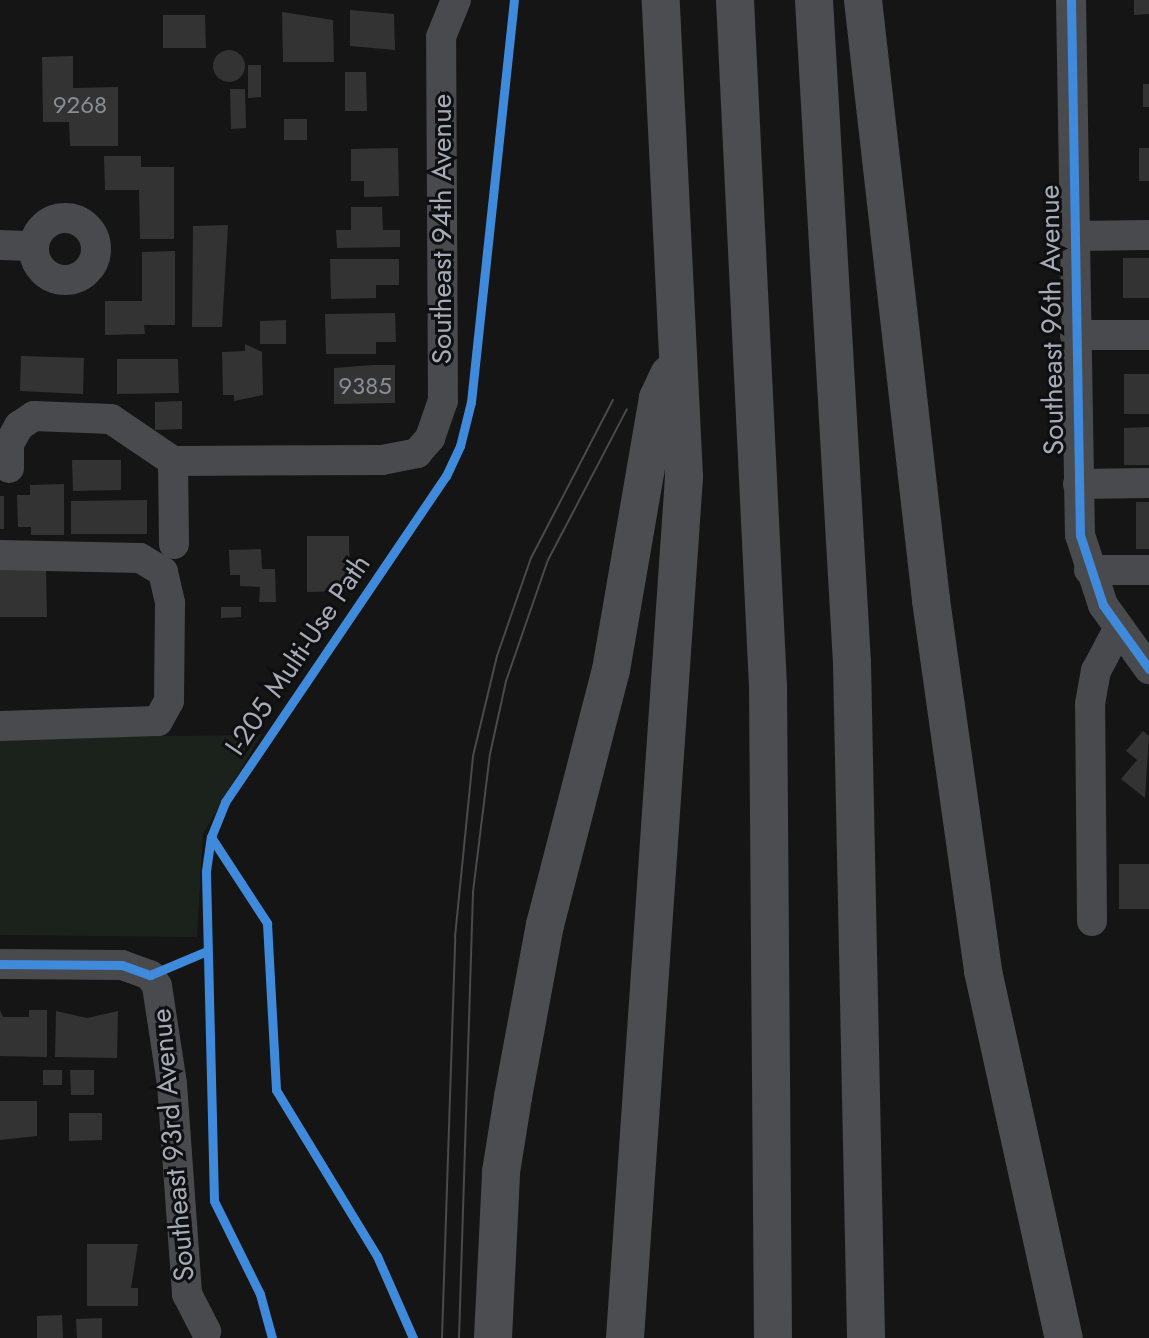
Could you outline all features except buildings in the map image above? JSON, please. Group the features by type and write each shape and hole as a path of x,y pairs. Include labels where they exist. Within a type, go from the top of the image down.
{"highway":[{"path":"625,1338 681,568 679,349 662,0"},
{"path":"735,0 768,687 773,1338"},
{"path":"814,0 852,663 866,1338"},
{"path":"863,0 931,600 983,971 1064,1338"},
{"path":"494,1338 501,1172 529,1010 611,670 658,398 679,349"}],"street":[{"name":"Southeast 94th Avenue","path":"173,461 382,460 417,453 430,438 443,401 441,37 456,0"},
{"name":"Southeast 96th Avenue","path":"1071,0 1078,484 1089,570 1117,631 1149,669"},
{"path":"1074,236 1149,235"},
{"path":"0,245 32,246"},
{"path":"1075,335 1149,335"},
{"path":"9,468 9,444 19,426 34,416 111,419 173,461 174,544"},
{"path":"1078,484 1149,483"},
{"path":"0,555 140,558 163,572 170,603 169,701 158,721 0,726"},
{"path":"1089,570 1149,570"},
{"path":"1092,920 1090,704 1096,671 1117,631"},
{"name":"Southeast 93rd Avenue","path":"0,964 122,965 150,975 172,1084 187,1294 206,1331"}],"shaded area":[{"path":"261,735 203,834 197,937 0,935 0,738"}],"tram line":[{"path":"442,1338 455,937 473,756 497,656 531,558 613,400"},
{"path":"459,1338 473,892 490,754 506,681 548,560 627,409"}],"cycle path":[{"name":"I-205 Multi-Use Path","path":"272,1338 260,1294 214,1201 206,871 211,837 225,802 446,476 460,446 471,402 514,0"},
{"path":"1071,0 1080,535 1103,605 1149,669"},
{"path":"211,837 267,923 276,1090 377,1256 413,1338"},
{"path":"0,964 122,965 150,975 207,951"}]}
